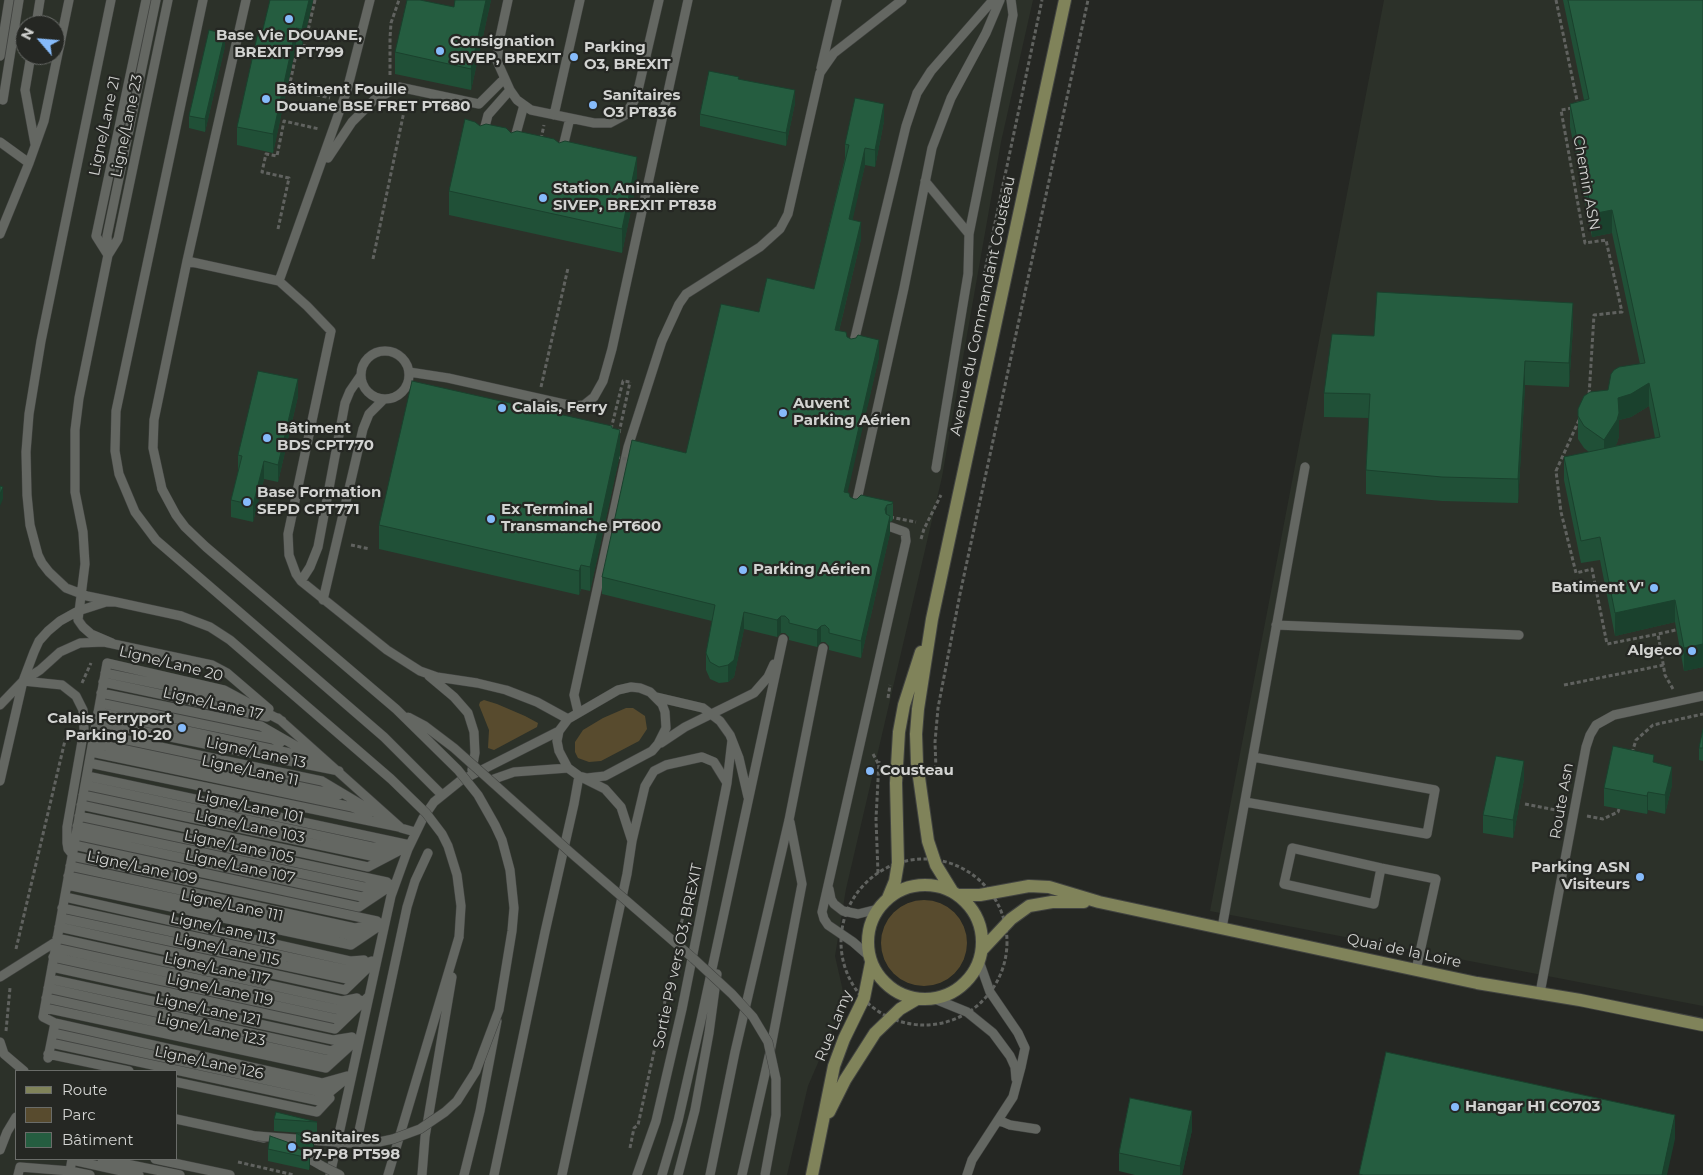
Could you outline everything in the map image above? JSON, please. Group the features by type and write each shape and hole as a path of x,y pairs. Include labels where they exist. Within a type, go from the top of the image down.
{"street":[{"name":"Avenue du Commandant Cousteau","path":"955,893 934,859 928,841 917,763 916,734 932,619 1065,0"},
{"name":"Avenue du Commandant Cousteau","path":"888,898 895,881 898,863 896,783 899,732 904,705 932,619"},
{"path":"915,886 938,886 955,893 970,906 978,919 982,934 980,956 974,972 964,984 950,994 935,999 917,999 903,995 889,987 879,976 870,960 869,930 878,909 888,898 915,886"},
{"name":"Quai de la Loire","path":"955,893 974,896 1029,886 1055,888 1100,902 1488,986 1580,1000 1703,1025"},
{"name":"Quai de la Loire","path":"980,956 1005,924 1024,908 1040,903 1100,902"},
{"name":"Rue Lamy","path":"812,1175 834,1066 844,1039 864,998 870,960"},
{"name":"Rue Lamy","path":"822,1131 837,1094 858,1058 875,1034 900,1009 917,999"}],"lane":[{"path":"0,56 9,0"},
{"path":"2,99 19,0"},
{"path":"38,15 40,0"},
{"path":"0,234 30,163 44,121 69,0"},
{"path":"111,0 41,341 29,414 26,452 28,512 38,554 42,563 66,588 81,594 181,616 210,627 230,640 391,779 426,812 442,834 448,846 457,875 461,906 458,937 425,1137 422,1175"},
{"name":"Ligne/Lane 21","path":"108,255 96,236 146,0"},
{"path":"156,0 107,236 108,255 79,398 75,430 75,492 85,553 85,573 78,620 83,628 98,637 112,642 212,665 227,673 401,828"},
{"name":"Ligne/Lane 23","path":"108,255 118,238 168,0"},
{"path":"203,0 116,411 115,451 121,480 135,512 156,540 384,737 442,795"},
{"path":"246,0 187,260 154,420 153,448 162,489 176,515 206,547 396,710 464,776 488,811 502,840 510,870 514,908 508,961 489,1072 464,1175"},
{"path":"280,281 334,132 370,0"},
{"path":"508,0 497,61 510,90 517,100 531,110 594,123 610,123 625,115 634,101 659,0"},
{"path":"554,115 580,0"},
{"path":"409,372 448,378 573,406 584,405 594,397 603,381 612,349 688,0"},
{"path":"578,712 574,695 628,447 662,341 679,304 686,294 760,247 780,229 788,214 837,0"},
{"path":"820,73 834,53 902,0"},
{"path":"852,350 906,126 917,93 930,70 993,0"},
{"path":"855,510 904,288 932,148 951,98 986,33 1000,0"},
{"path":"936,468 968,274 969,234 1013,15 1010,0"},
{"path":"29,65 25,90 36,146"},
{"path":"315,181 352,122 374,100 399,87 479,104 504,79"},
{"path":"481,144 488,115 510,90"},
{"path":"512,151 524,105"},
{"path":"560,161 570,118"},
{"path":"0,142 30,163"},
{"path":"925,181 969,234"},
{"path":"187,260 280,281 331,331 288,534 289,555 296,574 301,581 395,656 427,674 454,697 468,713 474,732 475,753 471,774"},
{"path":"301,581 310,567 318,547 332,479 336,444 345,403 350,390 361,375 366,360 374,354 383,351 398,355 406,362 409,372 408,382 402,391 394,397 384,399 374,396 366,390 361,375"},
{"path":"323,600 363,428 369,414 384,399"},
{"path":"1222,928 1305,467"},
{"path":"870,960 853,942 830,928 824,919 822,908 829,886 906,541 905,532 891,527"},
{"path":"0,780 23,681 40,641 60,621 78,611 99,604 116,602"},
{"path":"1276,625 1519,635"},
{"path":"0,705 4,696 68,647 90,642 112,642"},
{"path":"658,744 685,727 754,693 768,678 782,643 678,1121 662,1175"},
{"path":"710,1175 735,1052 790,820 823,648"},
{"name":"Ligne/Lane 20","path":"104,678 107,662 224,690 282,720"},
{"path":"427,674 486,684 506,690 536,702 568,719"},
{"path":"282,720 104,678 43,1017 54,1028 322,1083 352,1074"},
{"path":"23,681 62,686 76,696 83,710 84,730 67,827 68,849 73,852 348,916 385,922"},
{"path":"579,776 587,778 605,776 652,751 658,744 664,736 666,720 662,704 650,692 631,687 618,690 568,719 559,731 557,741 559,751 568,768 579,776 605,789 621,807 632,841"},
{"name":"Ligne/Lane 17","path":"102,693 261,726 339,772"},
{"name":"Route Asn","path":"1540,993 1586,747 1590,735 1596,725 1614,714 1703,696"},
{"path":"656,698 696,706 712,714 726,728 739,758 748,799"},
{"path":"99,708 290,753 339,772"},
{"path":"396,710 425,726 454,748 732,994 753,1017 768,1042 776,1079 776,1115 765,1175"},
{"path":"96,722 339,772"},
{"path":"330,1175 395,883 422,818 442,795 471,774 559,731"},
{"name":"Ligne/Lane 13","path":"94,733 322,781 401,828"},
{"name":"Sortie P9 vers O3, BREXIT","path":"637,1175 656,1121 680,1019 728,783 732,740"},
{"name":"Ligne/Lane 11","path":"92,747 352,807 401,828"},
{"path":"562,1175 645,786 654,770 666,765 702,757 714,762 728,783"},
{"path":"1245,802 1427,834 1432,807 1435,790 1253,757"},
{"path":"89,763 415,832"},
{"path":"494,779 514,772 568,768"},
{"path":"494,1175 579,776"},
{"path":"85,785 410,845"},
{"path":"85,785 370,856 410,845"},
{"name":"Ligne/Lane 103","path":"81,805 368,866 410,845"},
{"path":"79,816 395,883"},
{"path":"742,1175 770,1052 802,884 790,820"},
{"name":"Ligne/Lane 105","path":"76,831 364,887 395,883"},
{"path":"1382,868 1374,904 1284,884 1292,848 1436,879 1416,970"},
{"name":"Ligne/Lane 107","path":"73,852 359,907 395,883"},
{"path":"359,1131 407,907 415,881 428,853"},
{"name":"Ligne/Lane 109","path":"70,866 355,928 385,922"},
{"path":"67,881 353,936 385,922"},
{"path":"678,1175 695,1110 709,1033 730,884"},
{"path":"829,886 832,902 843,912 858,914 878,909"},
{"path":"64,897 350,962 377,959"},
{"name":"Ligne/Lane 113","path":"62,908 348,970 377,959"},
{"path":"61,918 347,979 377,959"},
{"name":"Ligne/Lane 115","path":"59,927 345,990 377,959"},
{"path":"388,1175 458,937"},
{"path":"0,976 56,946 342,1002 369,996"},
{"path":"56,946 337,1020 369,996"},
{"path":"967,1175 972,1160 1010,1102 1016,1087 1024,1054 1024,1044 990,992 980,956"},
{"name":"Ligne/Lane 119","path":"52,968 335,1030 369,996"},
{"path":"49,984 333,1040 360,1036"},
{"path":"46,998 328,1060 360,1036"},
{"path":"935,999 967,1012 987,1028 1007,1050 1015,1067 1016,1087"},
{"name":"Ligne/Lane 123","path":"44,1008 326,1068 360,1036"},
{"path":"178,1119 257,1136 364,1144 393,1139 420,1129 445,1112 457,1100 467,1086 483,1055 499,1010"},
{"path":"54,1028 48,1056 124,1070"},
{"path":"0,1042 4,1054 23,1070"},
{"name":"Ligne/Lane 126","path":"51,1044 171,1070"},
{"name":"Ligne/Lane 126","path":"178,1071 319,1102 352,1074"},
{"path":"178,1082 317,1112 352,1074"},
{"path":"0,1150 15,1119"},
{"path":"998,1120 1010,1125 1036,1129"},
{"path":"257,1136 290,1149 340,1175"},
{"path":"657,1175 667,1155"},
{"path":"70,1170 72,1160 138,1175"},
{"path":"107,1160 180,1175"},
{"path":"160,1160 230,1175"},
{"path":"322,1166 330,1175"},
{"path":"21,1174 20,1167 70,1170 90,1175"}],"path":[{"path":"315,0 304,48 297,50 289,88 337,99"},
{"path":"390,76 391,23 399,0"},
{"path":"937,776 935,754 936,723 944,675 1088,0"},
{"name":"Chemin ASN","path":"1556,0 1578,106 1561,110 1585,243 1606,240 1622,312 1594,315 1589,401"},
{"path":"373,260 406,98"},
{"path":"278,229 288,178 262,172 266,154 277,156 284,121 320,129"},
{"path":"539,398 568,268"},
{"path":"609,436 623,381 630,382 618,438"},
{"path":"1581,417 1556,471 1561,512 1576,573 1592,569 1607,644 1685,628"},
{"path":"614,456 634,461"},
{"path":"887,516 916,522"},
{"path":"1658,634 1665,675 1669,684 1694,716"},
{"path":"1564,685 1664,665"},
{"path":"1630,759 1636,740 1653,725 1703,714"},
{"path":"879,766 876,819 878,873 898,863 913,860 934,859 956,865 976,877 991,893 1000,908 1005,924 1007,943 1006,956 1000,975 982,1001 967,1012 945,1022 930,1024 914,1024 891,1017"},
{"path":"953,858 956,865"},
{"path":"680,934 692,876"},
{"path":"628,1156 634,1128 638,1125 675,953"}],"shaded area":[{"path":"0,0 1033,0 1001,142 942,477 846,889 835,956 845,1000 808,1086 787,1175 0,1175"},
{"path":"1384,0 1703,0 1703,1006 1210,911"}],"green space":[{"path":"484,700 525,716 538,723 537,727 494,750 488,748 489,730 479,705"},
{"path":"626,708 633,708 645,716 647,729 639,741 601,761 589,762 578,758 575,752 575,742 583,730 603,718"},
{"path":"924,900 941,903 960,919 964,926 967,943 964,960 948,979 941,983 924,986 907,983 888,967 884,960 881,943 884,926 900,907 907,903"}],"building":[{"path":"270,0 309,0 302,29 296,28 273,134 237,127 259,28 263,29"},
{"name":"Consignation SIVEP, BREXIT","path":"407,0 420,0 454,7 455,0 486,0 471,69 395,52"},
{"path":"1568,0 1703,0 1703,644 1684,648 1675,600 1615,613 1600,537 1581,541 1564,457 1660,437 1649,383 1631,394 1618,398 1619,413 1617,420 1604,440 1584,426 1578,416 1578,409 1584,396 1590,392 1608,390 1611,374 1614,370 1619,367 1645,363 1612,210 1592,214 1570,104 1589,99"},
{"path":"209,30 225,34 205,119 189,116"},
{"path":"709,71 739,77 738,79 795,90 786,133 700,114"},
{"path":"855,98 884,104 875,150 865,148 849,219 861,222 835,330 846,332 847,337 851,339 856,338 858,335 879,340 844,492 849,493 850,497 854,499 861,495 893,502 887,505 885,509 886,514 890,516 861,641 829,633 829,629 825,625 817,630 789,623 785,616 781,616 777,620 744,612 734,660 728,665 719,667 710,662 706,653 715,605 602,577 632,440 686,453 721,304 759,312 767,278 814,289 849,145 845,144"},
{"name":"Station Animalière SIVEP, BREXIT PT838","path":"465,119 475,122 480,126 486,124 506,128 511,133 517,131 554,139 559,143 565,141 637,157 622,229 449,191"},
{"path":"1377,292 1573,303 1569,363 1525,361 1518,479 1442,477 1366,470 1370,394 1324,393 1332,334 1374,336"},
{"name":"Bâtiment BDS CPT770","path":"258,371 298,379 278,465 264,461 253,505 231,500 242,456 238,455"},
{"name":"Ex Terminal Transmanche PT600","path":"412,381 612,426 612,428 620,430 590,567 581,565 579,571 379,525"},
{"path":"1703,729 1703,748 1699,748"},
{"path":"1613,746 1654,755 1653,762 1672,767 1665,795 1648,792 1647,796 1604,788"},
{"path":"1496,756 1524,761 1513,820 1483,815"},
{"name":"Hangar H1 CO703","path":"1386,1052 1675,1115 1662,1175 1359,1174"},
{"path":"1130,1098 1192,1111 1180,1166 1119,1153"},
{"path":"276,1112 317,1122 274,1119"},
{"path":"296,1133 314,1134 313,1142"},
{"path":"270,1136 287,1142 310,1155 309,1158 268,1149"}],"place":[{"name":"Base Vie DOUANE, BREXIT PT799","path":"289,19"},
{"name":"Consignation SIVEP, BREXIT","path":"440,51"},
{"name":"Parking O3, BREXIT","path":"574,57"},
{"name":"Bâtiment Fouille Douane BSE FRET PT680","path":"266,99"},
{"name":"Sanitaires O3 PT836","path":"593,105"},
{"name":"Station Animalière SIVEP, BREXIT PT838","path":"543,198"},
{"name":"Calais, Ferry","path":"502,408"},
{"name":"Auvent Parking Aérien","path":"783,413"},
{"name":"Bâtiment BDS CPT770","path":"267,438"},
{"name":"Base Formation SEPD CPT771","path":"247,502"},
{"name":"Ex Terminal Transmanche PT600","path":"491,519"},
{"name":"Parking Aérien","path":"743,570"},
{"name":"Batiment V'","path":"1654,588"},
{"name":"Algeco","path":"1692,651"},
{"name":"Calais Ferryport Parking 10-20","path":"182,728"},
{"name":"Cousteau","path":"870,771"},
{"name":"Parking ASN Visiteurs","path":"1640,877"},
{"name":"Hangar H1 CO703","path":"1455,1107"},
{"name":"Sanitaires P7-P8 PT598","path":"292,1147"}]}
